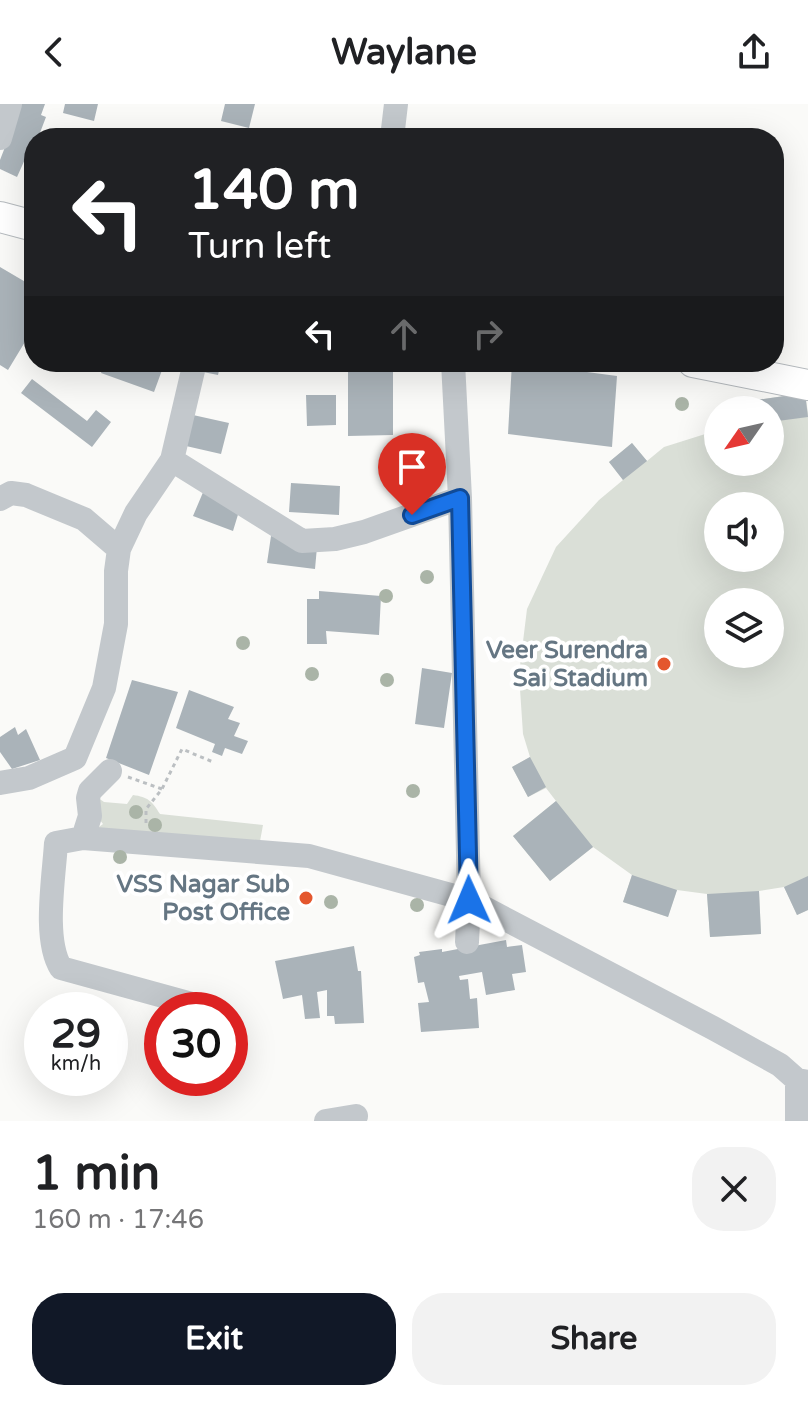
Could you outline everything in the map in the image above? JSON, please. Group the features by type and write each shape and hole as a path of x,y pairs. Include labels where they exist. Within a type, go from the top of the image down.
{"main road":[{"path":"0,217 24,223"},
{"path":"743,372 808,385"}],"street":[{"path":"0,138 10,104"},
{"path":"393,128 396,104"},
{"path":"0,783 29,778 75,758 104,688 116,624 119,549 136,513 172,460 193,372"},
{"path":"454,372 460,498 469,900 467,942"},
{"path":"172,460 302,541 335,539 364,532 460,498"},
{"path":"0,499 11,493 26,495 84,519 119,549"},
{"path":"83,838 90,816 81,791 90,791 110,771"},
{"path":"148,992 61,968 54,957 51,930 56,843 83,838 309,856 469,900 780,1065 802,1081 797,1121"},
{"path":"326,1121 356,1116"}],"path":[{"path":"146,843 146,809 162,789 182,749 213,762"},
{"path":"110,771 162,789"}],"shaded area":[{"name":"Veer Surendra Sai Stadium","path":"805,393 808,413 808,910 797,915 784,887 759,891 761,934 710,937 707,894 677,890 668,917 623,902 632,875 593,847 550,881 513,836 556,801 546,788 528,797 512,767 530,757 523,734 519,674 527,609 556,547 599,500 623,480 609,462 632,443 647,461 664,447 704,434 704,476 784,476 784,396"},
{"path":"94,795 104,802 127,804 133,795 146,798 160,814 263,825 258,852 96,829 103,824 96,815"}],"building":[{"path":"18,104 45,104 41,115 46,117 42,128 24,128 24,161 17,177 0,169 0,160 19,111"},
{"path":"65,104 98,104 94,121 63,113"},
{"path":"225,104 255,104 249,128 221,121"},
{"path":"0,267 24,281 24,344 8,370 0,365"},
{"path":"101,372 161,372 154,392"},
{"path":"348,372 393,372 393,435 348,436"},
{"path":"511,372 587,372 617,376 612,447 508,434"},
{"path":"32,379 87,421 96,410 111,422 92,447 21,393"},
{"path":"805,393 808,417 784,420 784,396"},
{"path":"306,395 336,395 336,425 307,426"},
{"path":"193,415 229,423 221,454 186,446"},
{"path":"632,443 647,461 623,480 609,462"},
{"path":"291,483 340,486 339,515 289,512"},
{"path":"204,490 240,508 233,531 193,516"},
{"path":"271,536 317,547 315,569 267,563"},
{"path":"319,591 381,596 379,635 326,631 327,644 307,644 307,599 319,599"},
{"path":"422,668 452,673 444,728 415,724"},
{"path":"132,680 178,692 149,775 106,758"},
{"path":"189,690 234,707 228,719 240,723 234,736 248,741 242,754 225,748 222,756 212,752 215,744 176,728"},
{"path":"15,727 18,735 26,729 40,760 12,769 0,752 0,737"},
{"path":"530,757 546,787 528,797 512,767"},
{"path":"556,801 593,847 550,881 513,836"},
{"path":"632,875 677,890 668,917 623,902"},
{"path":"808,876 808,910 797,915 784,887"},
{"path":"759,891 761,934 710,937 707,894"},
{"path":"506,940 507,947 522,945 526,972 512,974 515,990 486,995 482,972 459,976 460,980 468,979 470,999 477,998 479,1028 421,1032 418,1003 429,1002 424,982 418,983 414,957 420,955 419,952 442,949 442,952"},
{"path":"354,946 358,971 361,971 364,1023 335,1024 334,1016 327,1016 327,990 317,992 320,1018 305,1019 302,995 283,999 275,961"}],"place":[{"name":"Veer Surendra Sai Stadium","path":"664,664"},
{"name":"VSS Nagar Sub Post Office","path":"306,898"}],"route":[{"path":"412,515 460,498 469,900"}]}
